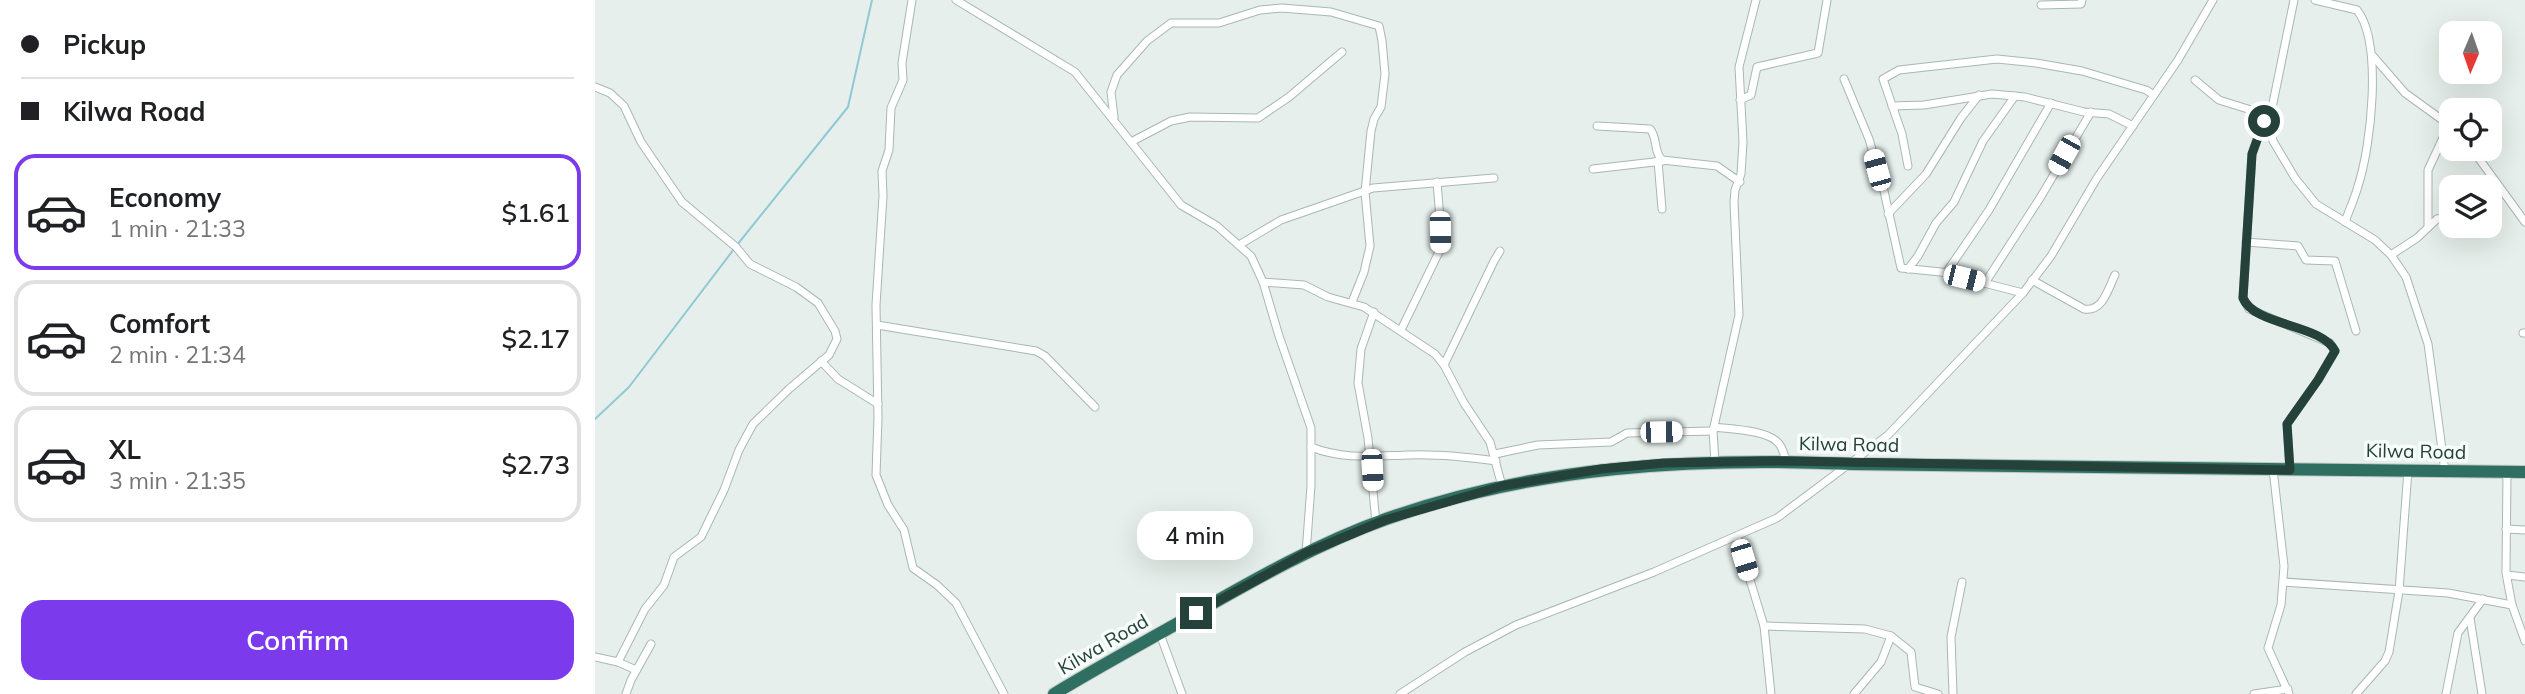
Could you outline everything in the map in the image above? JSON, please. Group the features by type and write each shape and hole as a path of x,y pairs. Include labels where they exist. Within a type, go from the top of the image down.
{"highway":[{"name":"Kilwa Road","path":"1054,694 1306,553 1376,523 1502,486 1617,467 1786,461 2525,472"}],"street":[{"path":"912,0 902,63 902,80 891,108 889,150 882,172 876,475 888,505 904,530 913,569 937,585 956,603 1004,694"},
{"path":"956,0 1075,72 1181,205 1217,226 1251,256 1263,282 1311,428 1306,553"},
{"path":"1716,462 1714,429 1739,316 1734,202 1735,190 1740,182 1743,142 1739,67 1756,0"},
{"path":"1740,100 1751,95 1757,67 1818,53 1827,0"},
{"path":"2041,5 2081,4 2082,0"},
{"path":"1399,694 1475,646 1516,625 1737,537 1777,518 1888,436 2023,293 2051,256 2097,178 2178,60 2213,0"},
{"path":"2294,0 2270,112 2271,133 2289,169 2316,204 2375,240 2391,255 2406,277 2428,344 2445,472"},
{"path":"2315,0 2359,12 2369,40 2370,124 2359,185 2345,222"},
{"path":"1115,121 1111,92 1117,75 1147,41 1171,23 1219,23 1260,10 1282,8 1331,12 1379,27 1384,74 1381,107 1371,131 1364,192 1370,246 1364,272 1352,302"},
{"path":"1131,142 1171,121 1183,118 1258,118 1289,97 1342,52"},
{"path":"2371,55 2405,93 2439,117"},
{"path":"1908,166 1883,79 1896,71 1987,58 2036,62 2082,71 2154,95"},
{"path":"1844,79 1869,139 1884,191 1899,266 1946,273 2023,293"},
{"path":"2195,80 2219,100 2270,112"},
{"path":"595,87 610,93 624,106 641,142 683,202 736,247 750,264 796,287 818,303 837,339 834,349 753,424 701,537 674,557 664,585 645,609 618,662"},
{"path":"1892,106 1979,95 2015,96 2109,114 2133,126"},
{"path":"1888,214 1926,174 1961,118 1979,95"},
{"path":"1908,269 1936,223 1954,202 1983,141 2015,96"},
{"path":"1946,273 1989,210 2051,103"},
{"path":"1985,283 2091,112"},
{"path":"2270,112 2261,127 2252,154 2243,298 2246,306 2321,339 2331,344 2334,350 2318,380 2287,424 2290,470"},
{"path":"1597,126 1650,129 1654,134 1661,161 1663,209"},
{"path":"2428,227 2428,170 2439,149"},
{"path":"1594,169 1661,161 1717,166 1740,182"},
{"path":"2481,161 2525,222"},
{"path":"1239,245 1281,220 1373,188 1494,178"},
{"path":"1401,330 1439,252 1437,182"},
{"path":"2391,255 2417,238 2439,219"},
{"path":"2246,242 2298,246 2306,260 2336,261 2355,331"},
{"path":"1444,365 1500,251"},
{"path":"2032,280 2084,309 2091,310 2100,305 2115,275"},
{"path":"1263,282 1304,285 1328,297 1352,302 1374,312 1435,354 1444,365 1464,403 1483,428 1496,457 1502,486"},
{"path":"1374,312 1361,349 1358,383 1371,457 1376,523"},
{"path":"877,325 1036,351 1045,356 1095,407"},
{"path":"821,361 838,379 878,404"},
{"path":"1311,447 1326,453 1371,457 1496,457 1538,445 1611,442 1627,433 1714,429 1758,432 1772,438 1780,443 1786,461"},
{"path":"2254,694 2288,692 2268,648 2281,605 2284,582 2273,469"},
{"path":"2355,694 2387,658 2399,589 2408,470"},
{"path":"2507,471 2507,575 2512,605 2525,641"},
{"path":"2506,528 2525,530"},
{"path":"1737,537 1765,626 1771,694"},
{"path":"2507,575 2525,578"},
{"path":"1953,694 1951,637 1962,582"},
{"path":"2284,582 2448,593 2512,605"},
{"path":"2446,694 2457,637 2483,599"},
{"path":"2470,618 2482,694"},
{"path":"1765,626 1856,628 1891,636 1911,652 1915,687 1938,694"},
{"path":"1160,634 1182,694"},
{"path":"1854,694 1881,662 1891,636"},
{"path":"627,694 636,670 651,644"},
{"path":"595,657 618,662 636,670"}],"waterway":[{"path":"737,245 848,107 872,0"},
{"path":"595,419 629,387 734,249"}],"route":[{"path":"1196,613 1306,553 1385,520 1502,486 1601,469 1664,463 1786,461 2290,470 2287,424 2335,351 2331,344 2303,330 2249,309 2243,298 2252,154 2264,121"}]}
